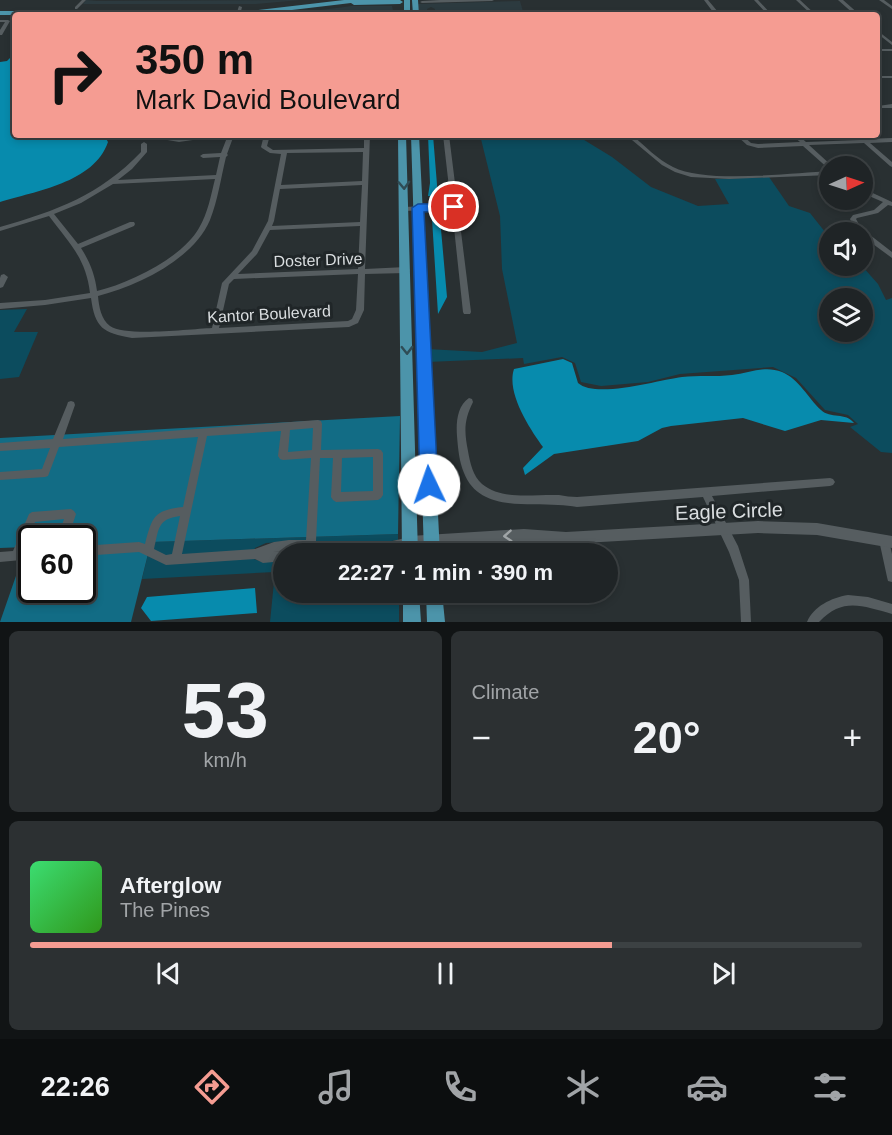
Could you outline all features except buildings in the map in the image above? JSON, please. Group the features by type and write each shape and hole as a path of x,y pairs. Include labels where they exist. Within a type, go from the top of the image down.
{"main road":[{"path":"239,12 316,0"},
{"path":"308,8 323,0"},
{"path":"0,11 76,8 239,12 308,8 361,0"},
{"path":"346,3 410,1"},
{"path":"0,11 23,12"},
{"path":"402,138 422,335 432,543"},
{"path":"410,543 406,270 415,138"},
{"path":"406,270 414,280 417,328 422,335"},
{"path":"411,603 412,622"},
{"path":"435,603 436,622"}],"street":[{"path":"76,8 84,0"},
{"path":"410,1 433,0"},
{"path":"410,1 491,0"},
{"path":"706,0 717,12"},
{"path":"756,0 767,12"},
{"path":"798,0 811,12"},
{"path":"840,0 854,12"},
{"path":"881,0 892,8"},
{"path":"0,21 12,20"},
{"path":"0,34 8,21"},
{"path":"880,34 892,44"},
{"path":"168,138 179,140 193,138"},
{"path":"0,306 76,301 94,296 136,282 185,250 195,240 208,218 216,177 230,138"},
{"path":"267,138 266,150 284,152 366,150"},
{"name":"Kantor Boulevard","path":"50,213 77,247 91,274 101,324 114,333 132,335 349,324 355,321 360,310 367,138"},
{"path":"446,138 467,312"},
{"path":"632,138 666,165 692,176 714,177 819,171"},
{"path":"742,138 748,144 892,140"},
{"path":"799,138 819,158"},
{"path":"804,138 806,144"},
{"path":"861,138 892,165"},
{"path":"0,229 85,199 112,183 137,161 144,152 144,144"},
{"path":"215,330 226,283 255,252 268,228 284,152"},
{"path":"203,156 225,155"},
{"path":"112,183 216,177"},
{"path":"277,187 365,183"},
{"path":"873,195 890,203"},
{"path":"890,203 876,212 855,216 853,219 858,229 892,256"},
{"path":"411,208 454,207"},
{"path":"77,247 132,224"},
{"path":"268,228 364,224"},
{"name":"Doster Drive","path":"231,277 406,270"},
{"path":"0,285 4,278"},
{"path":"469,402 460,416 465,463 472,478 483,491 498,498 518,501 556,498 577,502 830,482"},
{"path":"0,476 45,473 71,405"},
{"path":"0,447 318,424 310,543"},
{"path":"286,427 283,456 378,453 378,495 336,497 338,455"},
{"path":"176,560 203,433"},
{"path":"705,491 744,580 746,622"},
{"path":"148,551 158,518 163,513 186,512"},
{"path":"29,525 32,517 71,514 67,525"},
{"name":"Eagle Circle","path":"463,543 524,535 566,538 758,527 816,529 888,541"},
{"name":"Eagle Circle","path":"553,543 566,538"},
{"path":"888,541 892,577"},
{"path":"96,550 139,547 166,560 176,560 256,554 265,548 273,548"},
{"path":"0,557 16,556 18,551"},
{"path":"256,554 263,558 273,557"},
{"path":"812,622 825,607 836,600 892,609"}],"shaded area":[{"path":"86,0 300,0 256,4 83,4"},
{"path":"520,1 523,12 435,12 435,9 431,7 427,9 427,12 418,12 417,4"},
{"path":"352,6 392,6 393,12 305,12"},
{"path":"12,56 12,138 106,138 108,142 101,156 77,176 46,189 0,202 0,62 7,61"},
{"path":"428,138 433,138 438,197 428,196 430,183"},
{"path":"481,138 581,138 612,157 651,187 698,206 729,204 715,179 769,177 789,206 810,213 819,224 819,276 871,276 886,300 892,298 892,453 881,452 850,427 858,424 848,415 825,410 796,378 773,367 680,374 648,382 601,386 581,382 575,363 562,357 524,364 523,358 427,362 427,349 482,352 517,343 502,269 500,216"},
{"path":"440,218 447,297 438,314 432,219"},
{"path":"27,309 14,332 38,332 19,377 0,379 0,310"},
{"path":"563,359 572,363 578,383 598,389 628,387 682,377 726,376 763,369 776,370 793,379 825,413 847,418 854,423 821,420 785,431 743,418 671,426 662,428 638,441 554,454 525,475 523,468 543,447 526,421 516,399 512,379 514,369"},
{"path":"400,416 398,534 151,542 131,622 0,622 18,570 18,603 96,603 96,525 18,525 18,547 0,548 0,438"},
{"path":"398,534 398,540 375,543 323,543 307,540 266,543 255,548 251,558 262,562 273,561 273,572 142,579 151,542"},
{"path":"255,588 257,613 151,621 141,608 147,597"},
{"path":"273,592 273,603 399,603 399,622 270,622"}],"route":[{"path":"429,485 418,208 454,207"}]}
